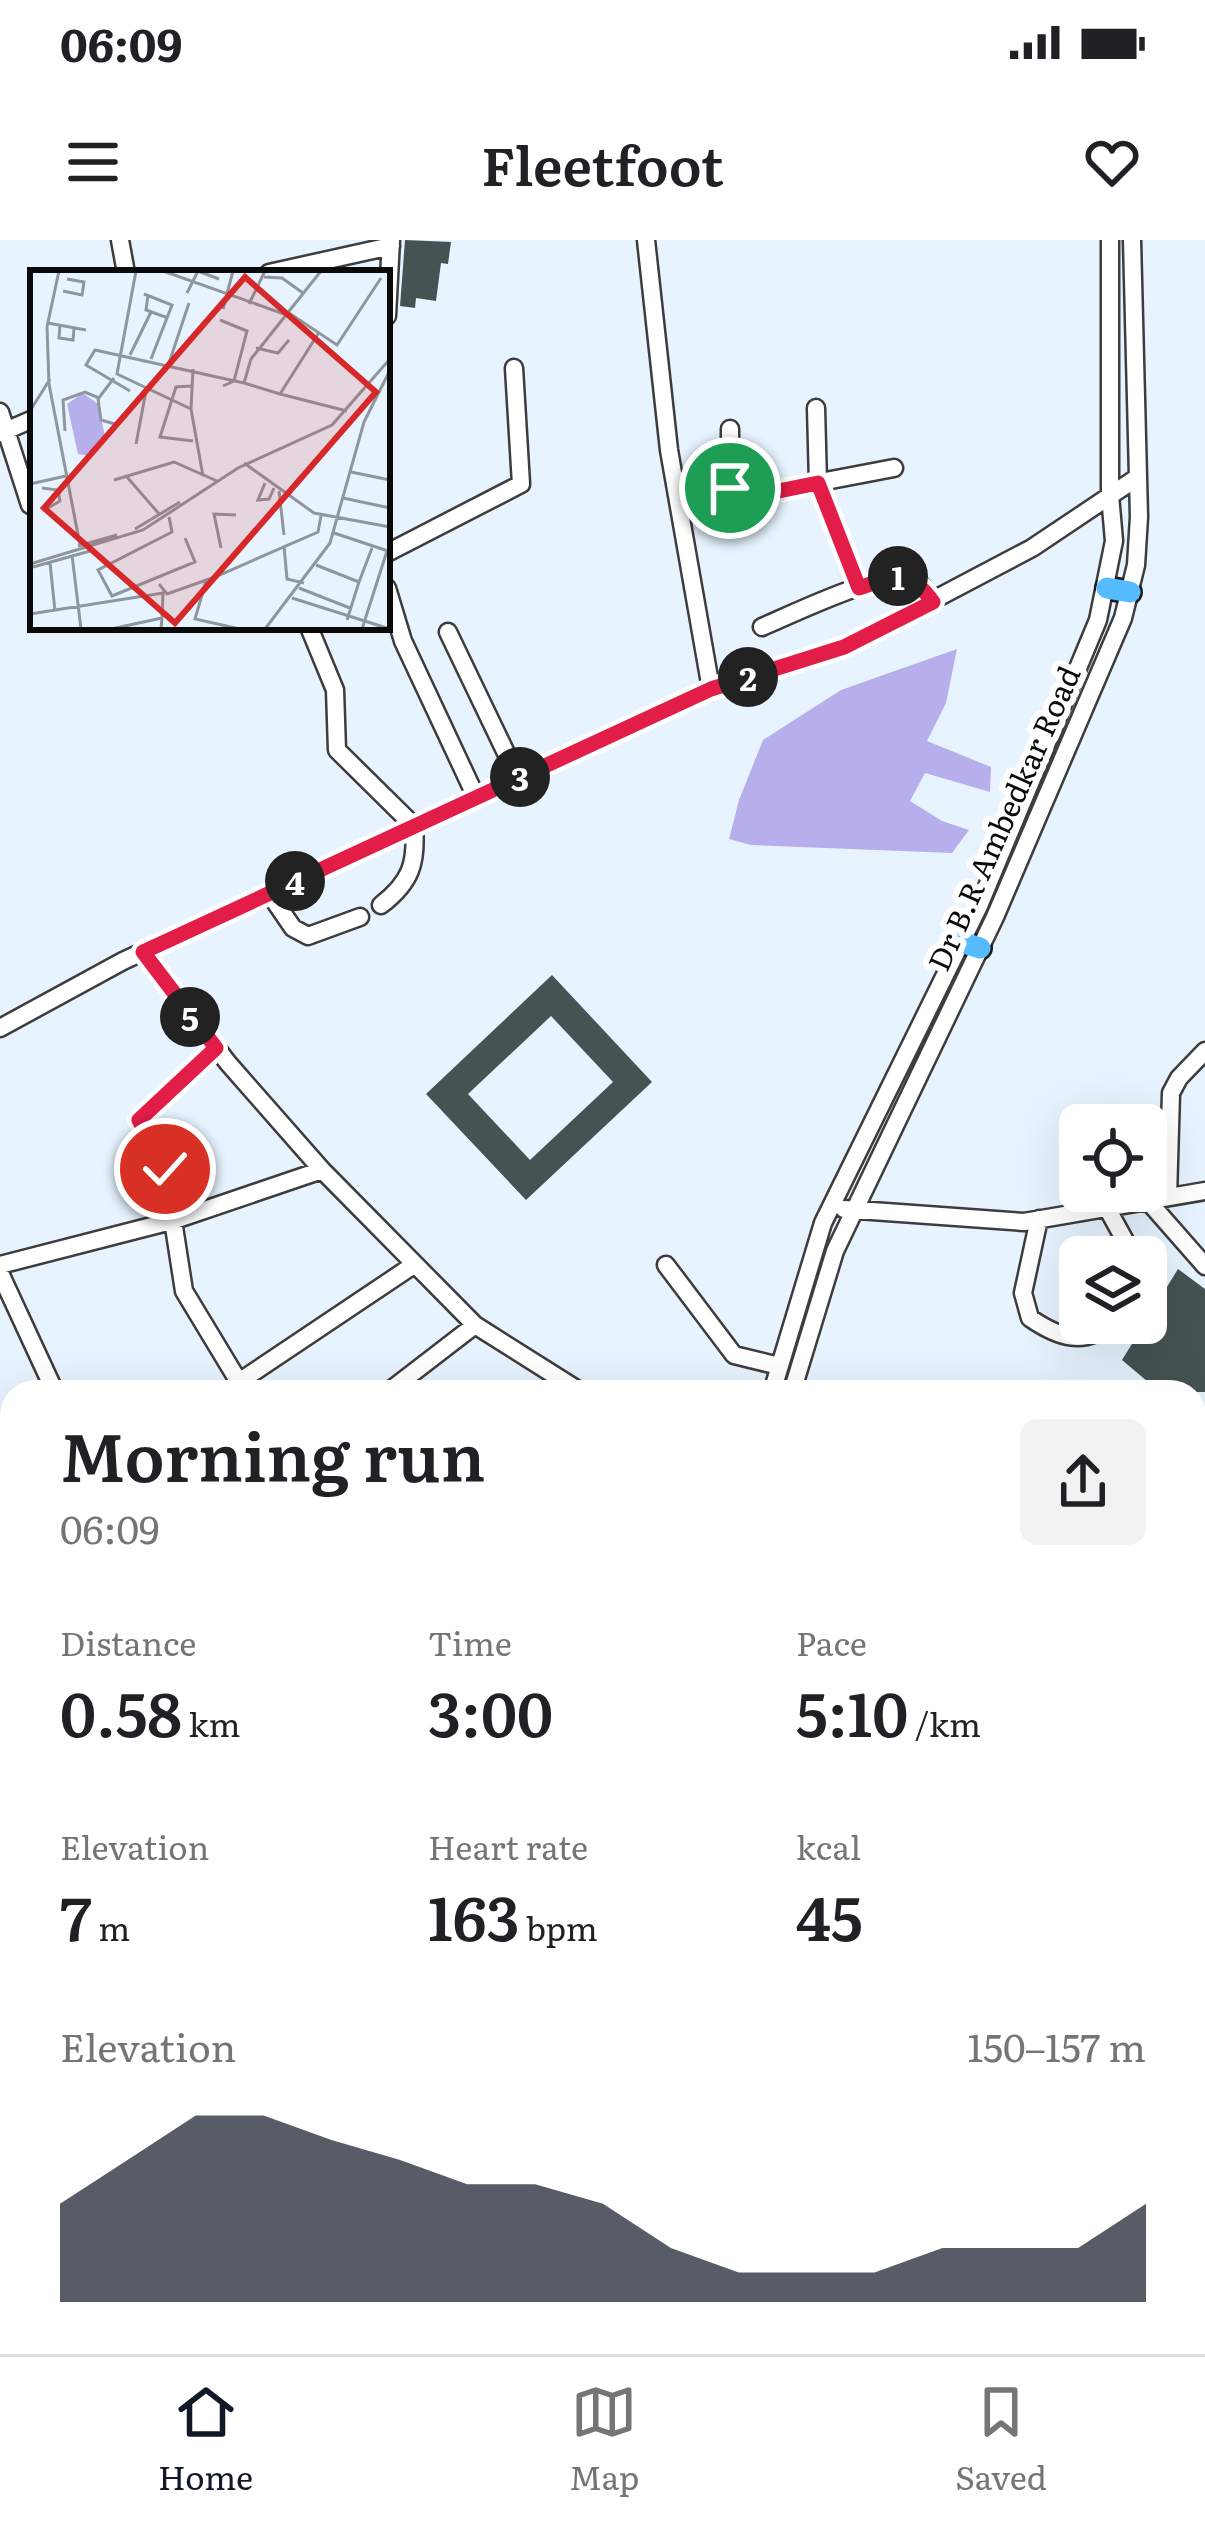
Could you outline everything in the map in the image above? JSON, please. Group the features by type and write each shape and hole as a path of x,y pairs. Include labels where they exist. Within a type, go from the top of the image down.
{"main road":[{"path":"1107,588 1130,592"}],"street":[{"path":"120,240 125,270"},
{"path":"646,240 669,450 711,689"},
{"name":"Dr B.R Ambedkar Road","path":"775,1380 831,1208 971,945 1098,620 1114,542 1110,240"},
{"name":"Dr B.R Ambedkar Road","path":"795,1380 829,1265 1114,639 1130,592 1138,540 1132,240"},
{"path":"281,270 391,243"},
{"path":"390,551 520,484 514,368"},
{"path":"815,408 818,483 859,588"},
{"path":"2,425 30,505"},
{"path":"730,429 730,488 736,498 894,468"},
{"path":"0,1028 143,952 711,689 844,647 1032,548 1138,477"},
{"path":"761,627 902,575 917,580 933,602"},
{"path":"390,598 403,641 476,797"},
{"path":"310,630 335,690 337,750 414,826 416,854 409,879 381,905"},
{"path":"448,632 518,778"},
{"path":"269,893 293,928 308,936 359,917"},
{"path":"143,952 216,1048 322,1170 475,1325 562,1380"},
{"path":"216,1048 139,1120 165,1169 184,1291 238,1380"},
{"path":"1205,1052 1171,1093 1168,1197 1205,1191"},
{"path":"51,1380 0,1269 176,1220 322,1170"},
{"path":"831,1208 1024,1222 1083,1212"},
{"path":"1158,1212 1205,1266"},
{"path":"1040,1219 1023,1293 1030,1318 1059,1335"},
{"path":"252,1380 415,1264"},
{"path":"666,1265 734,1355 779,1366"},
{"path":"404,1380 475,1325"}],"shaded area":[{"path":"957,649 946,703 927,741 991,767 990,792 925,773 910,801 942,821 969,830 952,853 751,845 729,839 763,740 841,690"}],"building":[{"path":"405,240 451,242 448,264 441,263 436,301 416,298 415,308 400,306"},
{"path":"552,975 652,1082 526,1200 426,1094","holes":["551,1016 613,1082 530,1160 468,1094"]},
{"path":"1178,1269 1205,1289 1205,1380 1146,1380 1122,1360 1132,1344 1167,1344 1167,1287"}],"route":[{"path":"165,1169 139,1120 216,1048 143,952 711,689 844,647 933,602 917,580 902,575 859,588 818,483 744,498 736,498 730,488"}]}
